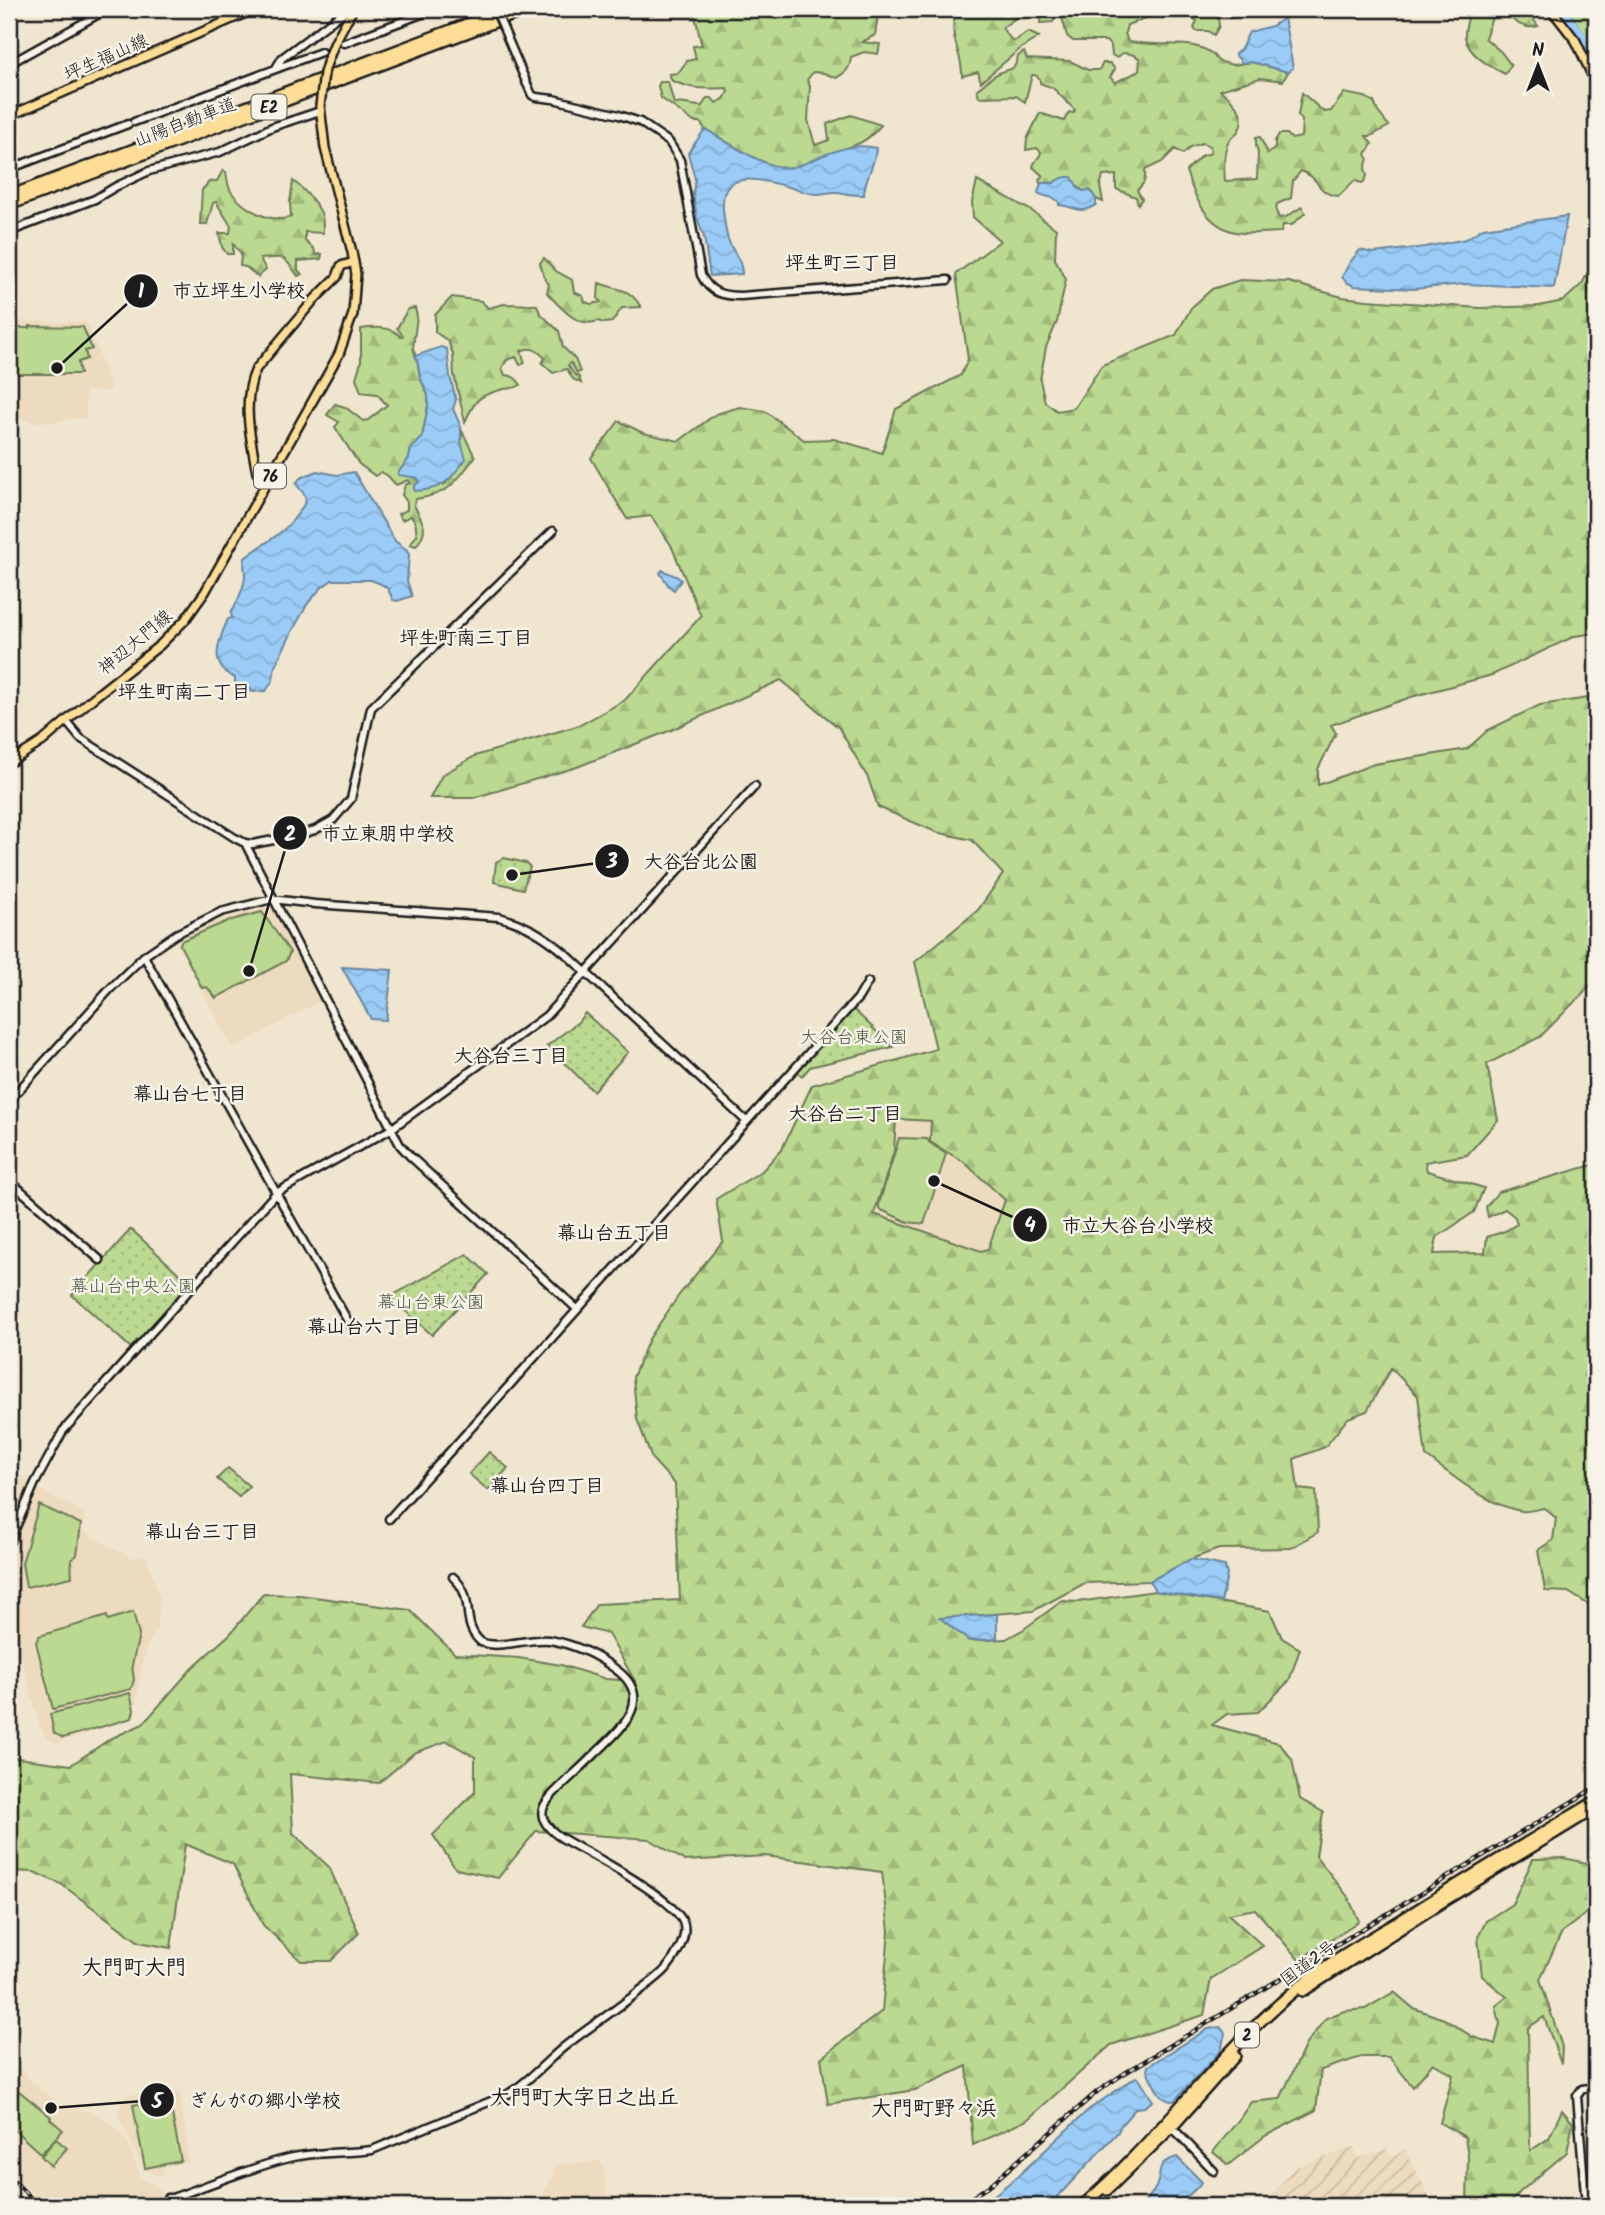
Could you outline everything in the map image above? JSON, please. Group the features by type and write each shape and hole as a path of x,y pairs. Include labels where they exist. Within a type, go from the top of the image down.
{"highway":[{"name":"山陽自動車道","path":"9,196 506,9"},
{"name":"山陽自動車道","path":"9,205 529,9"},
{"name":"国道2号","path":"1082,2206 1169,2124 1237,2045 1315,1974 1596,1801"},
{"name":"国道2号","path":"1091,2206 1242,2048 1302,1991 1596,1808"}],"main road":[{"name":"坪生福山線","path":"9,116 255,9"},
{"path":"1551,9 1576,41 1596,84"},
{"name":"神辺大門線","path":"9,763 43,741 160,645 186,620 205,593 345,342 355,302 356,274 325,148 320,108 327,63 352,11"},
{"name":"76","path":"268,480 257,473 248,405 250,382 256,369 313,300 337,277 341,266 354,262"}],"street":[{"path":"9,64 108,9"},
{"path":"344,43 435,9"},
{"path":"495,9 532,95 620,115 640,122 669,142 680,160 701,275 714,292 726,296 741,296 948,280"},
{"path":"276,68 282,58 341,14 352,11"},
{"path":"9,169 321,52"},
{"path":"289,53 287,58 292,62"},
{"path":"9,232 95,200 149,171 220,152 320,108"},
{"path":"66,721 80,738 245,843 253,845 316,830 333,820 351,799 371,708 553,531"},
{"path":"9,1543 35,1483 63,1431 276,1193 391,1129 546,1016 755,786"},
{"path":"245,843 391,1129 410,1156 577,1309"},
{"path":"9,1101 110,989 144,956 176,934 221,912 272,899 499,917 517,922 538,932 566,954 746,1121"},
{"path":"144,956 350,1325"},
{"path":"389,1519 859,997 868,982"},
{"path":"9,1180 100,1260"},
{"path":"167,2198 285,2159 317,2153 372,2150 508,2094 565,2046 664,1971 680,1945 685,1931 684,1923 677,1913 630,1877 559,1836 545,1823 542,1815 545,1802 623,1727 634,1707 634,1693 627,1679 605,1661 567,1644 539,1639 498,1644 481,1642 470,1627 468,1600 464,1590 453,1577"},
{"path":"1586,2206 1577,2096 1582,2089 1596,2087"},
{"path":"1169,2124 1214,2171"}],"shaded area":[{"path":"12,321 87,322 110,389 86,390 84,419 34,422 13,417 9,419"},
{"path":"272,905 321,998 320,1001 235,1047 232,1046 177,945 178,939 218,921"},
{"path":"896,1119 931,1120 930,1142 964,1162 1005,1200 988,1249 981,1252 874,1214 894,1151"},
{"path":"9,1471 29,1482 29,1486 9,1531"},
{"path":"38,1489 85,1513 82,1531 133,1559 146,1555 160,1598 157,1627 146,1649 141,1670 134,1718 57,1743 47,1739 40,1726 9,1613 9,1557"},
{"path":"21,2070 63,2107 92,2112 113,2125 127,2142 141,2178 159,2188 163,2196 134,2206 45,2206 9,2171 9,2071"},
{"path":"168,2087 181,2094 188,2162 162,2167 163,2175 157,2175 145,2171 117,2113 127,2096"},
{"path":"1354,2147 1358,2158 1387,2149 1392,2158 1405,2149 1434,2206 1257,2206 1274,2193 1294,2168"},
{"path":"602,2161 607,2196 618,2206 539,2206 556,2165"}],"green space":[{"path":"695,9 879,9 875,35 862,42 880,44 878,54 864,52 851,57 847,69 836,78 813,72 807,80 810,86 808,120 815,145 829,140 827,124 851,115 881,125 856,145 789,168 758,159 705,129 700,122 694,122 661,98 658,86 660,82 668,82 674,104 702,106 707,98 712,98 716,103 724,99 728,92 727,88 699,88 680,84 672,81 669,74 678,73 687,61 696,59 693,46 702,45 693,12"},
{"path":"958,9 970,9 975,13 983,9 1028,9 1002,28 1013,42 1028,32 1039,37 1020,49 981,82 978,72 962,76 953,27"},
{"path":"1033,9 1056,9 1057,14 1053,22 1040,23 1041,18"},
{"path":"1066,9 1149,9 1146,18 1127,25 1125,33 1128,42 1190,45 1206,50 1218,61 1233,65 1252,62 1288,72 1283,81 1260,78 1220,90 1234,102 1242,118 1239,130 1226,147 1225,181 1257,179 1256,137 1260,137 1268,154 1275,148 1279,134 1287,134 1292,139 1301,137 1302,120 1298,115 1302,93 1324,112 1331,111 1344,93 1365,97 1374,102 1389,126 1366,136 1372,144 1366,154 1367,176 1363,183 1354,181 1339,196 1326,192 1308,174 1301,171 1293,181 1291,198 1277,204 1276,211 1279,218 1286,217 1302,207 1305,213 1292,225 1283,225 1281,232 1251,233 1230,231 1220,226 1199,202 1186,171 1201,156 1211,153 1210,146 1202,143 1190,147 1183,154 1175,149 1162,162 1145,170 1144,182 1137,190 1142,199 1138,204 1136,197 1116,189 1116,175 1103,176 1100,186 1103,202 1096,199 1090,190 1083,191 1073,182 1040,183 1039,179 1043,176 1033,167 1041,152 1037,148 1026,150 1027,139 1040,113 1064,121 1069,112 1074,113 1075,110 1053,88 1040,83 1040,79 1035,75 1032,75 1025,102 1016,96 979,97 977,89 994,75 1013,68 1018,56 1024,52 1027,59 1070,61 1088,70 1099,70 1103,63 1110,63 1115,69 1110,77 1115,83 1139,70 1138,57 1122,53 1117,58 1112,55 1111,46 1106,41 1073,41 1067,36 1062,17"},
{"path":"1176,9 1245,9 1243,16 1218,17 1219,26 1214,35 1208,31 1196,31 1194,28 1197,21"},
{"path":"1470,9 1495,9 1485,38 1511,65 1505,74 1481,60 1467,43 1465,34"},
{"path":"1500,9 1526,9 1538,26 1522,25"},
{"path":"1567,9 1596,9 1596,50"},
{"path":"223,170 237,199 251,210 275,219 291,217 293,181 301,187 322,216 323,233 305,232 305,241 314,249 316,255 322,254 321,259 298,261 298,270 302,274 298,276 283,258 260,259 266,270 258,277 246,267 240,266 241,254 233,244 233,254 227,254 222,247 219,233 230,233 231,226 216,202 213,203 207,224 200,224 202,190 209,182 217,181"},
{"path":"977,181 1032,211 1056,229 1055,259 1066,279 1057,322 1046,347 1040,380 1045,402 1057,411 1074,408 1102,365 1176,335 1191,308 1212,289 1240,280 1289,282 1342,297 1367,300 1480,308 1539,306 1563,301 1569,296 1582,284 1596,256 1596,633 1575,636 1492,675 1411,697 1331,725 1336,733 1318,769 1318,785 1374,764 1467,749 1488,730 1540,705 1596,697 1596,980 1540,1037 1487,1064 1498,1120 1467,1155 1425,1162 1427,1171 1484,1188 1474,1212 1437,1237 1434,1254 1485,1253 1487,1237 1517,1224 1515,1217 1505,1209 1488,1217 1486,1207 1498,1192 1596,1164 1596,1624 1589,1605 1568,1592 1545,1591 1538,1550 1553,1540 1556,1518 1544,1508 1522,1511 1496,1503 1471,1489 1426,1456 1418,1396 1391,1368 1367,1411 1348,1418 1325,1447 1294,1459 1298,1489 1316,1491 1318,1532 1291,1548 1219,1549 1191,1559 1150,1581 1085,1583 1033,1611 941,1618 969,1641 1006,1639 1062,1601 1078,1602 1155,1591 1270,1611 1282,1638 1300,1649 1289,1681 1258,1712 1227,1714 1212,1725 1279,1743 1292,1759 1300,1799 1323,1812 1316,1856 1348,1897 1359,1921 1299,1960 1255,1909 1228,1914 1263,1946 1211,1979 1204,2015 1111,2045 1027,2120 973,2145 967,2066 915,2090 828,2104 821,2058 882,2011 889,1931 882,1872 765,1856 685,1861 649,1839 536,1831 498,1878 456,1869 433,1835 475,1792 475,1757 447,1741 414,1753 379,1783 290,1774 293,1833 329,1867 359,1933 331,1961 301,1961 263,1925 233,1864 185,1844 171,1948 139,1942 61,1884 34,1872 9,1871 9,1757 71,1765 110,1739 143,1724 193,1667 230,1634 263,1594 300,1595 410,1610 455,1654 519,1658 561,1665 606,1679 635,1681 608,1634 581,1627 597,1604 680,1600 675,1484 652,1459 637,1419 633,1377 649,1339 679,1295 723,1241 716,1199 762,1171 782,1149 812,1085 936,1049 915,962 978,910 1003,874 972,840 936,832 878,807 868,778 839,728 781,680 669,731 577,767 473,798 430,798 442,775 475,756 580,725 625,700 701,616 671,545 651,516 627,519 591,458 619,421 643,433 679,441 716,414 740,407 765,411 804,440 834,439 882,453 896,409 961,375 968,359 956,274 1000,241 973,217 972,202","holes":["896,1119 931,1121 930,1142 964,1162 1005,1200 988,1249 981,1251 874,1214 894,1151"]},
{"path":"544,258 556,271 572,280 574,292 583,296 585,302 601,302 598,298 599,283 627,292 641,307 622,308 612,322 590,323 576,319 547,293 549,284 545,280 540,263"},
{"path":"452,297 481,301 488,308 504,304 537,305 540,313 559,331 563,347 575,359 580,372 577,373 571,363 568,365 581,383 573,379 567,369 553,373 542,363 545,358 534,350 521,351 525,363 520,365 516,357 507,360 502,368 505,375 514,378 521,385 483,396 475,403 465,422 454,375 453,354 448,341 435,332 435,315"},
{"path":"415,308 417,316 413,348 420,377 428,395 428,406 422,438 411,449 409,458 398,473 414,476 419,482 444,485 465,459 461,442 462,431 475,457 451,486 437,494 416,499 414,505 424,530 416,546 410,544 417,535 415,521 411,516 402,520 398,514 407,510 407,502 402,495 405,485 410,483 408,480 396,485 381,472 375,476 359,464 335,427 339,422 327,415 335,404 345,407 363,421 387,405 377,394 361,392 356,378 361,362 361,329 388,329 401,337 403,336 397,328 408,309"},
{"path":"30,326 83,327 92,349 85,351 87,359 78,362 80,374 12,374 13,330"},
{"path":"504,858 526,863 530,867 523,889 494,882 496,862"},
{"path":"262,912 290,952 286,961 216,998 207,987 202,988 180,945 181,941 228,921"},
{"name":"大谷台東公園","path":"852,1008 893,1047 810,1067 802,1076 797,1071"},
{"path":"585,1013 628,1052 593,1091 547,1046 578,1022"},
{"path":"899,1138 927,1139 946,1154 924,1224 908,1222 879,1209"},
{"name":"幕山台中央公園","path":"130,1230 188,1282 184,1290 131,1348 72,1295"},
{"name":"幕山台東公園","path":"467,1254 488,1274 432,1335 390,1297"},
{"path":"489,1452 508,1468 488,1490 469,1474"},
{"path":"228,1468 249,1486 239,1497 217,1479"},
{"path":"39,1505 81,1524 77,1555 71,1560 72,1577 26,1587 22,1563"},
{"path":"133,1612 139,1635 132,1665 134,1680 131,1689 53,1709 36,1642 39,1636 107,1616 108,1620"},
{"path":"130,1693 134,1710 132,1718 63,1738 54,1733 50,1714"},
{"path":"1564,1858 1596,1865 1596,1920 1587,1913 1562,1932 1540,1979 1562,2047 1561,2064 1544,2017 1528,2028 1530,2151 1549,2138 1562,2110 1573,2123 1567,2152 1520,2192 1508,2206 1467,2206 1468,2156 1465,2137 1440,2123 1453,2075 1433,2063 1413,2087 1389,2057 1361,2057 1321,2070 1316,2110 1265,2136 1228,2165 1213,2152 1251,2102 1280,2099 1306,2044 1326,2018 1344,2011 1365,2009 1394,1992 1413,2008 1444,2019 1473,2037 1495,2044 1500,2024 1496,2006 1507,1997 1482,1976 1478,1937 1486,1921 1512,1904 1533,1859"},
{"path":"19,2091 63,2130 41,2154 9,2125 9,2105"},
{"path":"169,2098 181,2161 145,2168 133,2105"},
{"path":"56,2139 67,2148 51,2166 41,2156"}],"water":[{"path":"1284,18 1293,68 1288,72 1252,62 1242,63 1235,54 1241,49 1249,32 1272,26"},
{"path":"705,129 768,164 788,168 856,146 876,148 864,195 837,192 816,194 762,181 735,182 726,189 723,210 727,236 742,274 710,276 704,237 697,218 693,194 695,179 688,153"},
{"path":"1072,177 1083,191 1090,190 1096,199 1096,205 1077,210 1059,205 1054,198 1038,193 1041,183 1054,183"},
{"path":"1567,216 1554,288 1465,284 1413,289 1354,286 1342,277 1360,250 1373,253 1425,247 1466,239 1483,228"},
{"path":"441,347 447,349 456,400 453,409 461,427 461,442 466,459 445,483 432,489 414,491 414,486 419,482 418,478 398,473 409,458 411,449 422,438 428,406 428,395 415,356"},
{"path":"317,471 337,475 354,472 395,541 407,550 407,581 412,596 397,601 393,600 388,589 371,580 332,580 308,603 275,666 273,680 266,691 251,692 251,688 235,692 235,678 221,666 218,652 221,635 228,619 232,618 231,612 244,584 245,558 279,534 292,521 306,501 296,484 300,478"},
{"path":"662,570 681,580 674,590 660,573"},
{"path":"342,967 392,970 386,1020 371,1019"},
{"path":"1191,1559 1225,1566 1227,1575 1221,1602 1155,1591 1150,1581"},
{"path":"997,1614 997,1639 969,1641 940,1618"},
{"path":"1220,2027 1225,2033 1221,2051 1174,2101 1164,2098 1147,2071 1148,2066 1208,2029"},
{"path":"1136,2077 1153,2101 1144,2107 1136,2108 1118,2132 1049,2206 981,2206 1019,2175 1088,2110"},
{"path":"1177,2157 1202,2182 1182,2201 1162,2206 1142,2206 1156,2187 1162,2165"}],"waterway":[{"path":"1563,11 1584,39 1596,66"}],"tunnel":[{"path":"321,52 344,43"}],"railway":[{"path":"959,2206 990,2185 1098,2091 1125,2073 1596,1787"},
{"path":"9,2176 39,2206"}],"place":[{"name":"市立坪生小学校","path":"57,368"},
{"name":"大谷台北公園","path":"512,875"},
{"name":"市立東朋中学校","path":"249,971"},
{"name":"市立大谷台小学校","path":"934,1181"},
{"name":"ぎんがの郷小学校","path":"51,2108"}],"district":[{"name":"坪生町三丁目","path":"842,262"},
{"name":"坪生町南三丁目","path":"466,637"},
{"name":"坪生町南二丁目","path":"184,691"},
{"name":"大谷台三丁目","path":"511,1055"},
{"name":"幕山台七丁目","path":"190,1093"},
{"name":"大谷台二丁目","path":"845,1113"},
{"name":"幕山台五丁目","path":"614,1232"},
{"name":"幕山台六丁目","path":"364,1326"},
{"name":"幕山台四丁目","path":"547,1485"},
{"name":"幕山台三丁目","path":"202,1531"},
{"name":"大門町大門","path":"134,1967"},
{"name":"大門町大字日之出丘","path":"584,2097"},
{"name":"大門町野々浜","path":"934,2108"}]}
